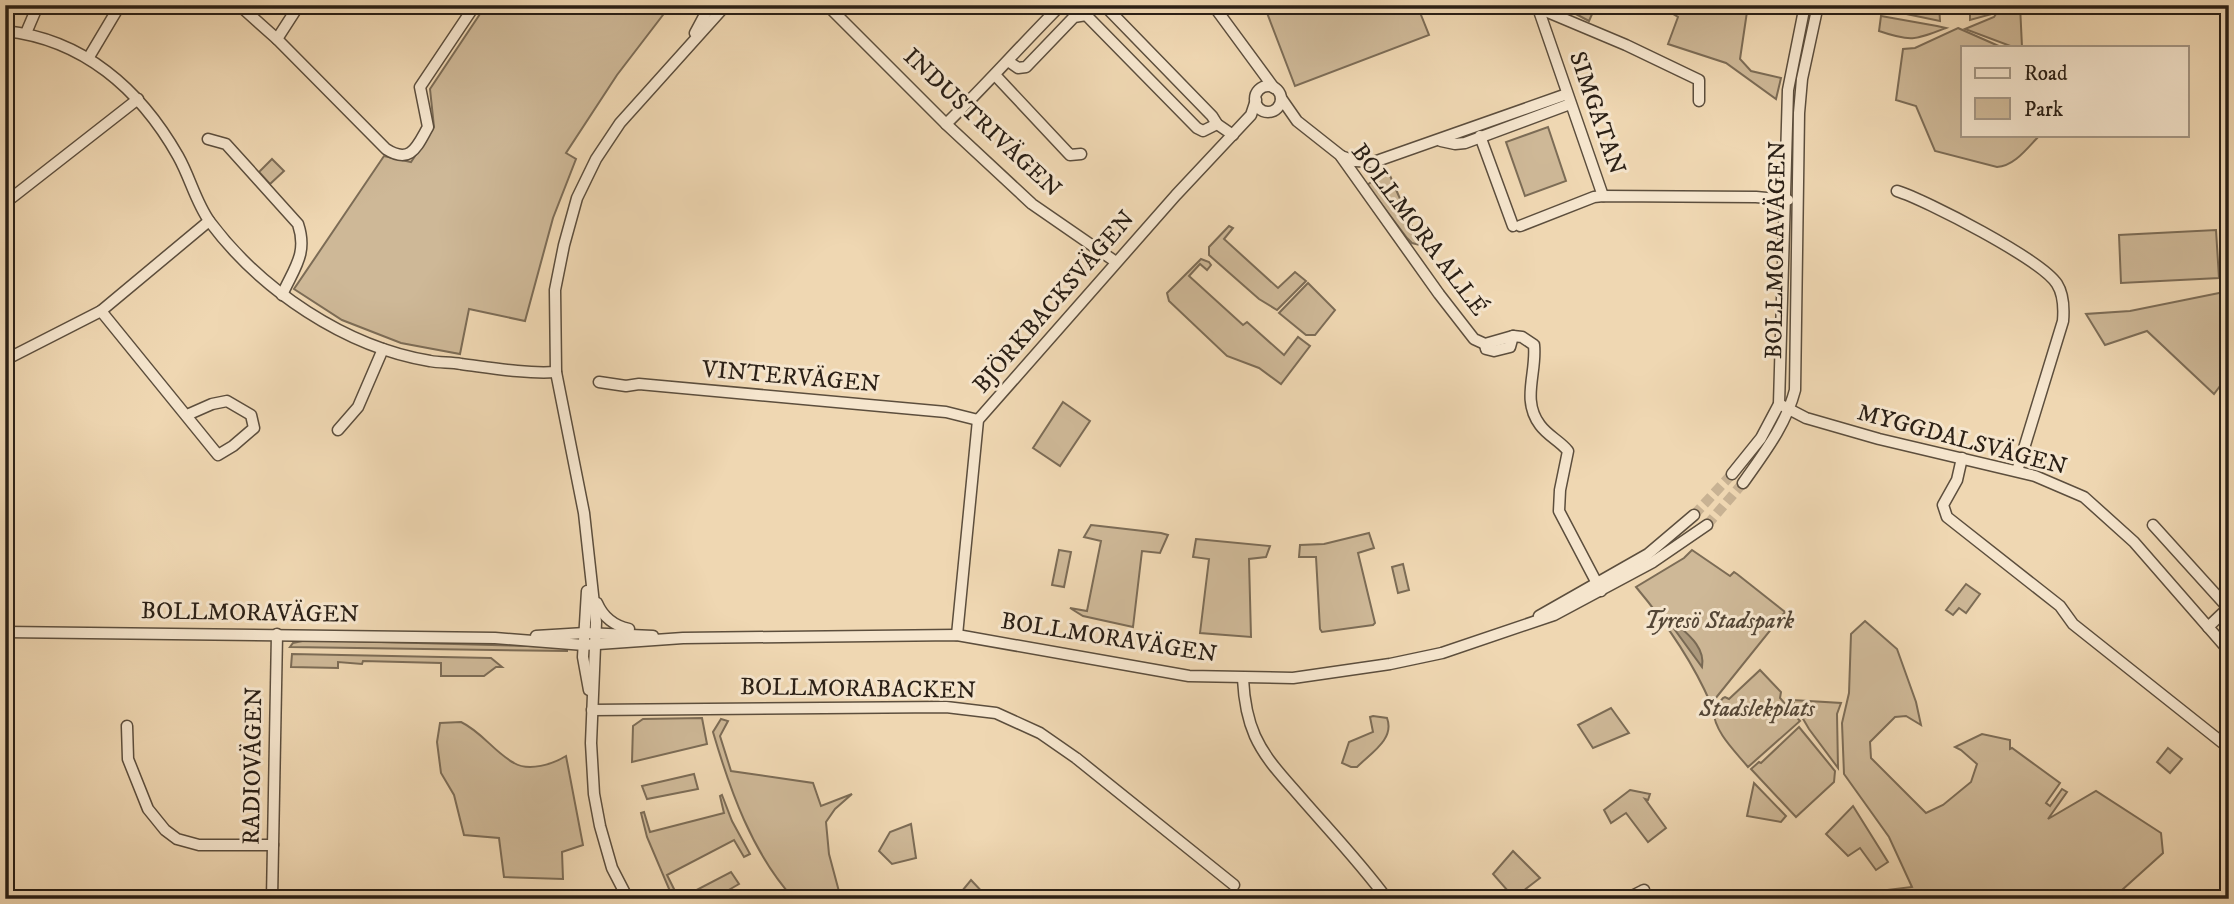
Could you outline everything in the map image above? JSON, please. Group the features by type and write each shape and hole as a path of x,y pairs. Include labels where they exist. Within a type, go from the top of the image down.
{"street":[{"path":"26,33 38,5"},
{"path":"89,57 120,5"},
{"path":"239,5 277,39 386,149 399,155 413,152 428,127 420,87 475,5"},
{"path":"277,39 299,5"},
{"path":"684,51 710,5"},
{"path":"590,639 593,596 582,500 556,372 555,290 564,245 577,198 596,159 620,123 726,5"},
{"name":"INDUSTRIVÄGEN","path":"827,5 1031,204 1116,262"},
{"path":"946,124 1061,5"},
{"path":"1104,5 1217,124 1233,135"},
{"name":"BOLLMORA ALLÉ","path":"1213,5 1256,67 1279,92 1297,121"},
{"name":"BOLLMORAVÄGEN","path":"1732,474 1761,438 1779,404 1788,90 1805,5"},
{"name":"BOLLMORAVÄGEN","path":"1743,483 1776,436 1789,411 1795,377 1799,113 1802,79 1818,5"},
{"path":"1537,7 1699,80 1699,102"},
{"name":"SIMGATAN","path":"1537,7 1603,196"},
{"path":"1007,61 1018,68 1026,67 1074,17 1086,15 1198,128 1203,131 1217,124"},
{"path":"5,30 61,43 89,57 138,99 178,155 209,221 261,278 315,317 383,349 429,361 556,372"},
{"path":"1256,67 1259,106"},
{"path":"995,75 1070,155 1081,154"},
{"path":"1259,106 1263,88 1274,88"},
{"path":"1259,106 1277,108 1281,98"},
{"path":"5,202 138,99"},
{"path":"1440,141 1465,144 1569,99"},
{"path":"1340,155 1355,161 1374,162 1569,99"},
{"name":"BOLLMORA ALLÉ","path":"1259,106 1297,121 1340,155 1474,340 1485,344 1513,336 1526,338 1534,345 1529,397 1533,411 1539,424 1569,451 1560,490 1559,511 1600,587"},
{"name":"BJÖRKBACKSVÄGEN","path":"957,635 978,420 1116,262 1259,106"},
{"path":"1480,136 1516,226 1603,196 1756,197 1798,200"},
{"path":"208,139 226,144 298,224 303,241 302,251 282,295"},
{"path":"1897,191 2017,251 2057,284 2064,304 2063,321 2017,471"},
{"path":"5,360 101,311 209,221"},
{"path":"101,311 218,455 254,428 251,415 227,401 212,404 187,415"},
{"path":"338,430 358,407 383,349"},
{"name":"VINTERVÄGEN","path":"599,382 946,412 978,420"},
{"name":"MYGGDALSVÄGEN","path":"1779,404 1789,411 1921,451 2017,471 2058,484 2084,497 2134,542 2229,650"},
{"path":"1962,458 1957,480 1943,505 1947,517 2060,606 2073,624 2101,647 2229,748"},
{"name":"BOLLMORAVÄGEN","path":"1600,587 1648,554 1695,515"},
{"path":"2153,525 2229,609 2208,627"},
{"name":"BOLLMORAVÄGEN","path":"5,632 590,639 957,635 1189,677 1293,678 1390,664 1442,653 1521,626 1677,547 1707,526"},
{"path":"589,561 594,794 612,867 628,899"},
{"name":"BOLLMORAVÄGEN","path":"593,596 600,611 620,627 659,631 683,638"},
{"name":"RADIOVÄGEN","path":"272,899 277,634"},
{"path":"1243,679 1250,725 1263,752 1365,869 1387,899"},
{"name":"BOLLMORABACKEN","path":"592,710 946,707 996,713 1041,733 1076,758 1234,885"},
{"path":"127,726 128,759 148,809 165,830 177,839 200,845 273,845"},
{"path":"1626,899 1644,890"}],"green space":[{"path":"486,5 659,5 666,11 617,75 566,153 576,159 553,218 525,321 469,309 460,354 401,343 342,320 294,289 384,156 411,162 434,127 430,89"},
{"path":"1264,5 1417,5 1429,35 1295,86"},
{"path":"1559,5 1596,5 1589,21"},
{"path":"1658,5 1748,5 1740,59 1751,71 1781,78 1776,99 1726,63 1668,44 1678,17"},
{"path":"1883,5 1939,5 1940,21 1882,9"},
{"path":"1970,5 1997,5 1992,14 1970,20"},
{"path":"2002,5 2020,5 2022,46 2010,46 1965,29 1994,17"},
{"path":"1881,16 1946,28 1920,37 1899,37 1879,31"},
{"path":"1958,28 1999,46 1961,46 1961,136 2039,136 2021,155 2004,166 1997,167 1935,151 1916,106 1896,100 1903,49 1915,48"},
{"path":"1548,127 1566,181 1525,196 1506,142"},
{"path":"272,159 284,171 270,184 259,172"},
{"path":"1388,171 1420,245 1407,238 1367,185"},
{"path":"1229,226 1233,228 1224,239 1278,288 1295,272 1306,281 1277,310 1259,299 1209,255 1209,247"},
{"path":"2216,230 2219,278 2121,283 2119,235"},
{"path":"1201,259 1211,265 1207,270 1200,264 1189,276 1243,325 1247,322 1284,355 1298,337 1310,346 1281,384 1259,368 1227,356 1169,301 1167,293"},
{"path":"1308,283 1335,310 1315,335 1306,335 1279,313"},
{"path":"2229,291 2229,374 2214,394 2147,331 2105,345 2086,314 2130,311"},
{"path":"1063,402 1090,421 1060,466 1033,448"},
{"path":"1091,525 1168,535 1160,553 1142,551 1133,627 1083,616 1070,608 1087,611 1101,541 1084,537"},
{"path":"1369,533 1374,548 1358,553 1375,623 1322,632 1316,557 1299,557 1300,545 1324,544"},
{"path":"1196,539 1270,546 1266,557 1249,559 1251,637 1200,633 1209,559 1193,557"},
{"path":"1059,550 1071,552 1064,587 1052,585"},
{"name":"Tyresö Stadspark","path":"1692,550 1730,576 1734,572 1785,612 1711,704 1678,643 1636,587 1684,558"},
{"path":"1403,564 1409,590 1398,593 1392,567"},
{"path":"1966,584 1980,594 1966,613 1959,608 1953,615 1946,610"},
{"path":"1865,621 1897,649 1916,702 1921,725 1906,716 1895,717 1870,742 1871,758 1926,813 1943,805 1971,782 1977,764 1955,747 1982,734 2010,740 2010,749 2060,783 2046,803 2050,806 2062,789 2067,792 2048,819 2096,791 2161,833 2163,853 2112,899 1871,899 1870,892 1912,887 1889,837 1844,774 1842,723 1849,693 1851,634"},
{"path":"307,640 567,647 567,651 290,647 293,643"},
{"path":"292,654 491,658 502,667 496,667 484,676 441,676 441,663 363,661 362,664 338,662 338,668 291,667"},
{"name":"Stadslekplats","path":"1760,670 1781,692 1780,698 1800,721 1748,767 1721,734 1713,710 1723,698 1729,699"},
{"path":"1792,700 1841,703 1837,714 1838,768 1809,729"},
{"path":"1611,708 1629,733 1593,748 1578,725"},
{"path":"1370,717 1387,718 1389,726 1385,739 1357,767 1342,763 1349,742 1373,732"},
{"path":"702,718 707,744 632,762 633,726 643,719"},
{"path":"721,719 728,721 720,736 731,771 813,783 821,806 852,794 835,809 826,822 829,854 841,899 794,899 766,862 735,798 713,732"},
{"path":"461,722 520,766 541,766 566,756 583,845 562,852 563,879 504,877 499,838 464,835 454,795 441,773 437,742 440,723"},
{"path":"1799,727 1835,771 1834,782 1796,817 1751,769"},
{"path":"2168,748 2182,759 2170,773 2157,762"},
{"path":"694,774 698,789 647,799 642,786"},
{"path":"1754,783 1786,816 1781,822 1747,816"},
{"path":"1630,790 1650,794 1648,800 1645,799 1666,828 1648,842 1626,813 1611,823 1604,810"},
{"path":"722,795 732,821 750,854 744,857 734,840 667,875 676,893 672,896 647,837 641,813 644,812 650,832 724,813"},
{"path":"1853,806 1888,862 1876,870 1860,848 1848,856 1826,834"},
{"path":"911,824 916,858 892,864 879,851 890,832"},
{"path":"1513,851 1540,878 1514,898 1493,874"},
{"path":"731,872 739,884 713,899 683,897"},
{"path":"971,880 988,898 969,899 962,891"}],"shaded area":[{"path":"1670,618 1697,645 1701,652 1702,667 1667,619"}],"tunnel":[{"path":"1694,515 1732,474"},
{"path":"1707,525 1743,483"}]}
